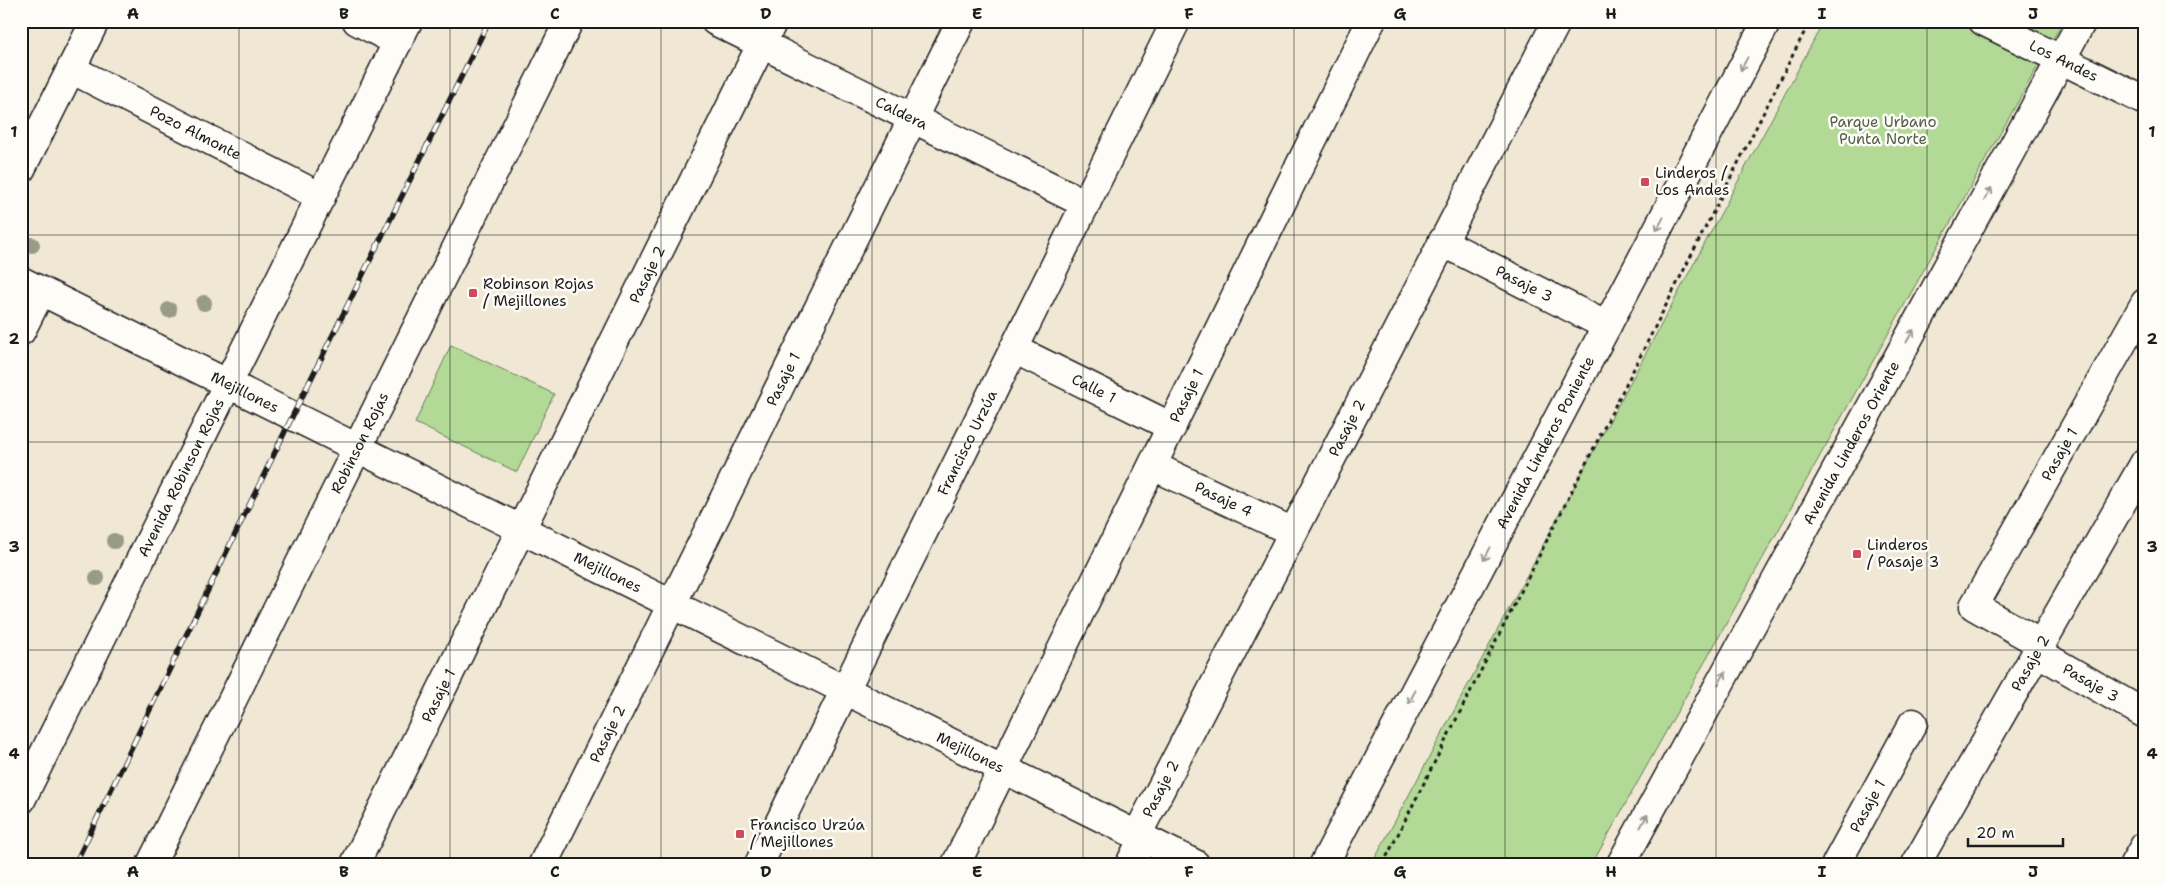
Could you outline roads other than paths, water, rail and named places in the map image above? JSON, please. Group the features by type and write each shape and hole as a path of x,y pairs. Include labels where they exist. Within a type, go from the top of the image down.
{"street":[{"path":"21,169 95,21"},
{"path":"357,21 403,31"},
{"name":"Robinson Rojas","path":"151,864 359,448 569,21"},
{"name":"Caldera","path":"715,21 768,33 913,119 1086,204"},
{"name":"Pasaje 1","path":"672,604 961,21"},
{"name":"Francisco Urzúa","path":"759,864 1176,21"},
{"name":"Pasaje 1","path":"1004,769 1372,21"},
{"name":"Pasaje 2","path":"1140,836 1293,532 1557,21"},
{"name":"Avenida Linderos Poniente","path":"1324,864 1767,21"},
{"name":"Los Andes","path":"1982,21 2145,101"},
{"name":"Avenida Linderos Oriente","path":"1621,864 2082,21"},
{"name":"Avenida Robinson Rojas","path":"21,800 403,31"},
{"name":"Pasaje 2","path":"521,528 768,33"},
{"name":"Pozo Almonte","path":"71,70 321,197"},
{"name":"Pasaje 3","path":"1442,242 1607,326"},
{"path":"21,331 31,286"},
{"name":"Mejillones","path":"31,286 1195,864"},
{"name":"Pasaje 1","path":"1974,606 2145,303"},
{"name":"Calle 1","path":"1014,349 1172,426"},
{"name":"Pasaje 2","path":"1916,864 2145,462"},
{"name":"Pasaje 4","path":"1153,466 1293,532"},
{"name":"Pasaje 1","path":"354,864 521,528"},
{"name":"Pasaje 2","path":"543,864 672,604"},
{"name":"Pasaje 3","path":"1974,606 2145,714"},
{"name":"Pasaje 1","path":"1836,864 1913,722"},
{"path":"956,864 1004,769"},
{"path":"1130,864 1140,836"},
{"path":"2134,864 2145,845"}],"railway":[{"path":"75,864 293,415 489,21"}],"place":[{"name":"Linderos / Los Andes","path":"1645,182"},
{"name":"Robinson Rojas / Mejillones","path":"473,293"},
{"name":"Linderos / Pasaje 3","path":"1857,554"},
{"name":"Francisco Urzúa / Mejillones","path":"740,834"}],"park label":[{"name":"Parque Urbano Punta Norte","path":"1883,130"}]}
